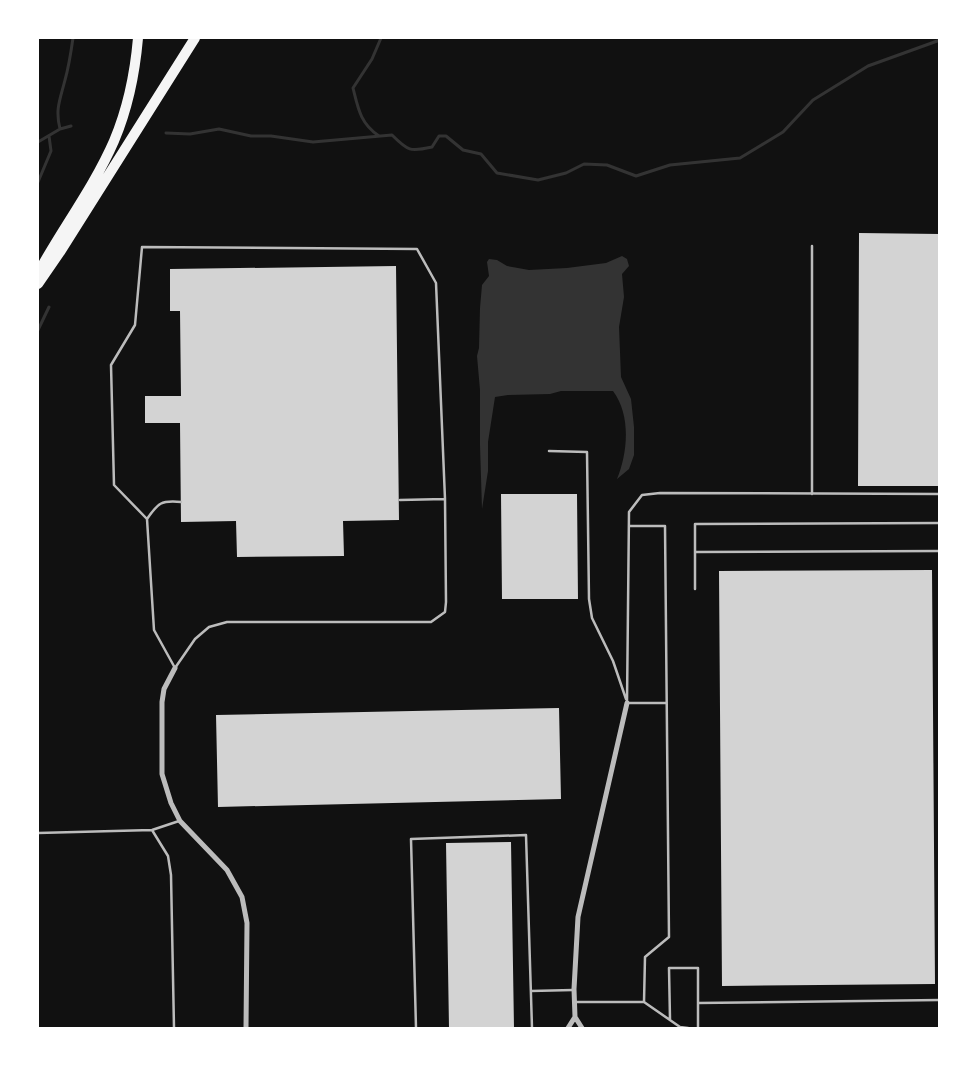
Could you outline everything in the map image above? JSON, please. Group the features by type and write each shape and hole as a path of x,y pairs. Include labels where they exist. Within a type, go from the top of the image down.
{"highway":[{"path":"38,273 114,141 131,90 138,38"},
{"path":"38,284 195,38"}],"street":[{"path":"175,668 164,689 162,702 162,774 167,793 180,821 227,870 242,897 247,923 246,1028"},
{"path":"568,1028 575,1017 574,990 578,917 627,703"},
{"path":"575,1017 582,1028"}],"lane":[{"path":"812,246 812,494"},
{"path":"147,519 114,485 111,365 135,324 142,247 417,248 436,283 445,499 445,612 431,622 227,622 209,627 195,639 175,668 154,630 147,519 156,506 168,501 181,502"},
{"path":"549,451 587,452 589,599 592,618 613,661 627,703"},
{"path":"627,703 629,512 642,495 660,493 940,494"},
{"path":"400,500 445,499"},
{"path":"695,589 695,524 940,523"},
{"path":"629,526 665,526 669,937 645,957 644,1002"},
{"path":"695,552 940,550"},
{"path":"627,703 666,703"},
{"path":"38,833 152,830 180,821"},
{"path":"152,830 168,856 174,1028"},
{"path":"416,1028 411,839 526,835 532,1028"},
{"path":"670,1019 669,968 698,968 698,1028"},
{"path":"531,991 574,990"},
{"path":"698,1003 940,1000"},
{"path":"575,1002 644,1002 680,1026 688,1028"}],"shaded area":[{"path":"622,256 627,259 629,266 622,274 624,297 619,327 621,377 631,399 634,427 634,455 629,469 617,479 624,457 626,434 623,411 613,391 561,391 550,394 495,397 488,442 488,471 482,509 480,390 477,356 482,285 489,276 487,262 489,259 497,260 507,266 529,270 606,263"}],"building":[{"path":"859,233 940,234 940,486 858,486"},
{"path":"396,266 399,520 343,521 344,556 237,557 236,521 181,522 180,423 145,423 145,396 181,396 180,311 170,311 170,269"},
{"path":"501,494 577,494 578,599 502,599"},
{"path":"932,570 935,984 722,986 719,571"},
{"path":"559,708 561,799 218,807 216,715"},
{"path":"511,842 514,1028 449,1028 446,843"}],"waterway":[{"path":"60,129 59,104 68,70 73,38"},
{"path":"379,136 368,126 358,109 353,88 372,59 381,38"},
{"path":"166,133 190,134 219,129 251,136 271,136 313,142 392,135 406,147 414,150 432,147 439,136 446,136 463,150 481,154 497,173 538,180 566,173 584,164 607,165 636,176 670,165 740,158 783,132 813,100 868,66 940,40"},
{"path":"38,142 60,129 71,126"},
{"path":"38,182 51,151 49,136"},
{"path":"38,330 49,307"}]}
